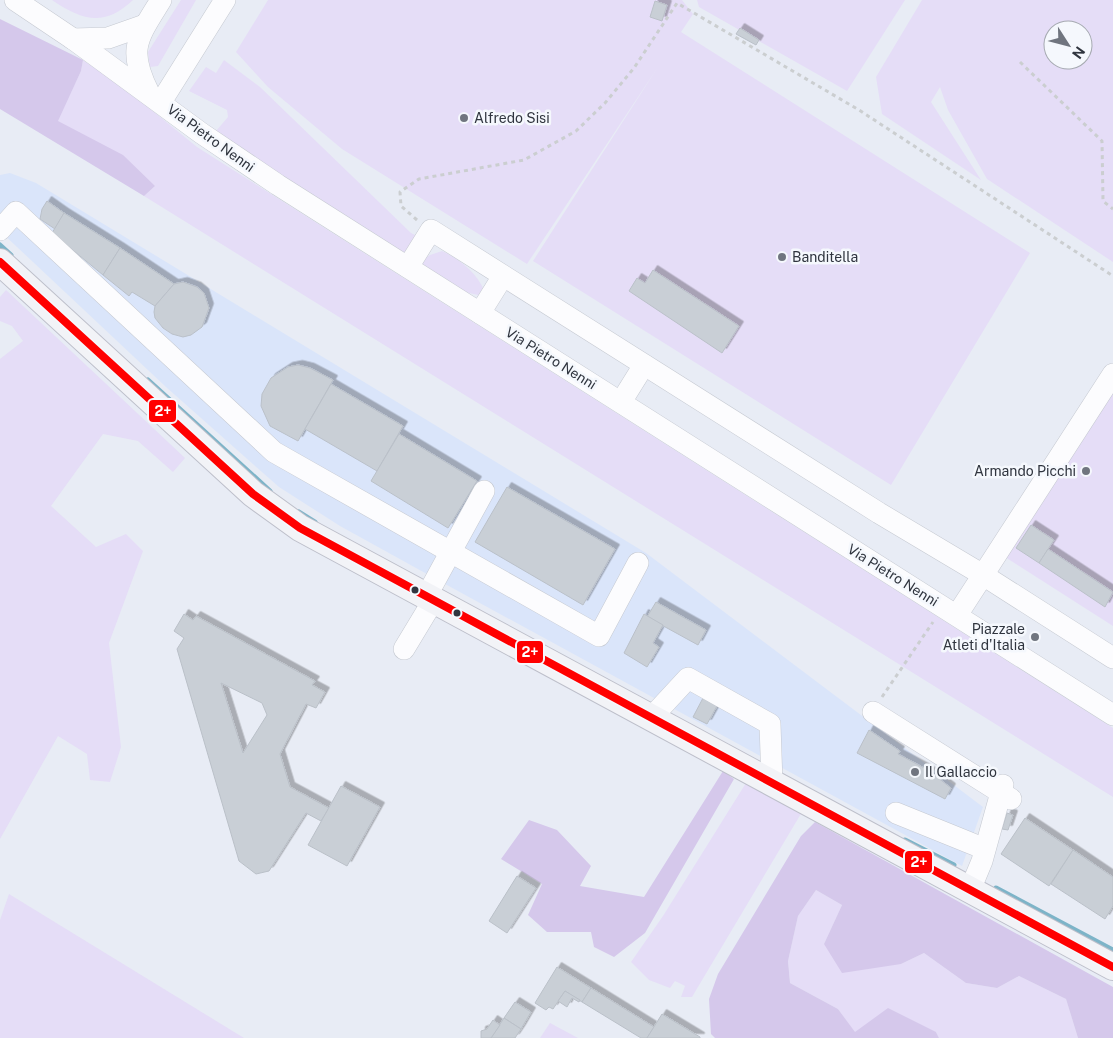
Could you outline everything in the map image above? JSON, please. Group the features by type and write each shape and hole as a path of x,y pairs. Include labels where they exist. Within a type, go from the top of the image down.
{"main road":[{"path":"0,262 182,430 275,511 300,528 1113,967"}],"street":[{"name":"Via Pietro Nenni","path":"14,0 73,39 155,97 201,133 278,185 1113,715"},
{"path":"120,73 116,63 118,52 145,25 162,0"},
{"path":"155,97 225,0"},
{"name":"Via Pietro Nenni","path":"145,25 137,48 136,59 138,69 155,97"},
{"path":"73,39 108,38 145,25"},
{"path":"0,230 16,212 274,452 599,636 638,563"},
{"path":"408,267 432,230 879,513 1113,658"},
{"path":"480,313 503,276"},
{"path":"621,402 644,365"},
{"path":"950,611 983,576 1113,374"},
{"path":"404,649 430,599 451,552 484,491"},
{"path":"652,718 688,678 770,724 772,783"},
{"path":"873,712 1005,792 986,859 970,890"},
{"path":"896,813 986,859"}],"path":[{"path":"432,230 401,206 400,192 419,179 524,160 576,131 605,103 634,68 677,3 859,110 1113,276"},
{"path":"1020,62 1102,141 1103,201 1113,209"},
{"path":"888,688 950,611"}],"shaded area":[{"path":"52,0 133,0 112,15 92,18 73,12"},
{"path":"181,0 196,0 158,66 150,67 148,52"},
{"name":"Banditella","path":"268,0 682,0 693,14 681,32 1030,253 891,485 533,261 658,67 527,264 342,149 268,87 236,52"},
{"path":"697,0 905,0 847,91 699,7"},
{"path":"922,0 1113,0 1113,262 987,179 948,110 940,87 931,102 981,180 882,114 876,77"},
{"path":"0,19 83,60 81,71 58,121 123,155 155,186 144,196 0,109"},
{"path":"83,60 127,90 197,147 1113,728 1113,797 144,196 155,186 57,121 81,71"},
{"path":"224,60 260,87 411,233 419,237 410,251 403,253 269,169 216,131 228,117 227,110 189,91 206,67 216,73"},
{"path":"10,173 36,183 646,553 983,807 962,866 340,526 279,487 166,387 0,231 0,175"},
{"path":"442,251 466,267 481,283 484,290 478,295 465,292 418,263 430,255"},
{"path":"6,290 185,458 173,472 138,441 103,434 51,506 96,547 126,534 143,551 109,643 121,747 110,782 90,780 87,754 58,736 0,839 0,359 23,341 12,326 0,321 0,297"},
{"name":"Armando Picchi","path":"1113,385 1113,626 1005,557"},
{"path":"723,771 734,779 645,933 614,957 594,947 591,932 547,932 528,915 542,884 501,859 529,820 557,830 591,866 580,886 644,897"},
{"path":"746,783 802,812 692,997 681,997 685,986 675,981 670,988 649,980 631,962 663,916"},
{"path":"815,822 1113,987 1113,1038 1078,1038 1066,999 1019,976 997,988 966,983 924,953 901,964 842,973 824,944 842,905 816,890 798,916 788,961 790,983 838,1009 855,1032 888,1008 936,1032 939,1038 715,1038 711,1034 709,999 718,974 801,836"},
{"path":"816,890 842,905 824,944 901,964 924,953 966,983 997,988 1019,976 1066,999 1078,1038 939,1038 936,1032 855,1033 838,1009 790,983 788,961 798,916"},
{"path":"9,894 244,1038 0,1038 0,920"},
{"path":"550,1023 578,1038 540,1038"}],"building":[{"path":"655,1 667,5 662,21 650,17"},
{"path":"740,28 759,40 756,45 736,34"},
{"path":"47,201 64,213 55,229 40,219 42,209"},
{"path":"64,213 120,248 103,275 52,233"},
{"path":"120,248 174,284 155,306 132,292 129,296 103,275"},
{"path":"653,270 739,326 722,353 629,291 637,278 645,283"},
{"path":"183,282 197,287 204,293 209,308 202,327 191,335 183,337 172,334 163,328 155,318 154,312 155,306 174,284"},
{"path":"298,365 310,368 333,380 298,441 270,426 261,406 262,394 271,378 288,367"},
{"path":"331,384 403,426 377,471 305,429"},
{"path":"399,434 477,481 448,528 371,481"},
{"path":"507,487 615,549 583,605 475,542"},
{"path":"1031,525 1054,540 1039,563 1016,548"},
{"path":"1048,549 1113,592 1105,607 1039,563"},
{"path":"656,602 706,630 698,645 647,617"},
{"path":"184,614 193,620 196,616 315,681 312,685 325,692 316,708 306,704 280,754 290,787 329,808 321,821 306,813 269,871 256,874 239,861 177,649 184,638 174,631","holes":["221,683 262,703 267,715 243,753"]},
{"path":"644,614 663,625 653,643 659,647 647,667 624,653"},
{"path":"703,698 717,706 707,724 693,717"},
{"path":"869,730 900,751 898,754 928,770 951,788 945,799 857,753"},
{"path":"341,786 380,807 347,866 308,845"},
{"path":"1007,813 1013,815 1008,830 1002,829"},
{"path":"1025,818 1073,850 1049,886 1001,854"},
{"path":"1073,850 1113,877 1113,906 1105,919 1051,884"},
{"path":"517,876 536,888 507,933 489,921"},
{"path":"557,967 591,988 582,1002 565,991 553,1009 549,1007 546,1010 535,1003"},
{"path":"591,988 654,1027 647,1038 641,1038 582,1002"},
{"path":"565,991 580,1000 579,1002 572,998 567,1007 558,1001"},
{"path":"515,1002 531,1012 521,1029 504,1018"},
{"path":"662,1014 700,1037 700,1038 647,1038"},
{"path":"504,1018 521,1029 515,1038 491,1038"},
{"path":"493,1020 500,1025 491,1038 481,1038 481,1031 487,1029"}],"waterway":[{"path":"0,245 11,255"},
{"path":"148,380 270,491"},
{"path":"299,512 315,522"},
{"path":"905,840 954,865"},
{"path":"996,888 1113,950"}],"transit line":[{"name":"2+","path":"0,262 253,494 300,528 1113,967"}],"place":[{"name":"Alfredo Sisi","path":"464,118"},
{"name":"Banditella","path":"782,257"},
{"name":"Armando Picchi","path":"1086,471"},
{"name":"Piazzale Atleti d'Italia","path":"1035,637"},
{"name":"Il Gallaccio","path":"915,772"}]}
